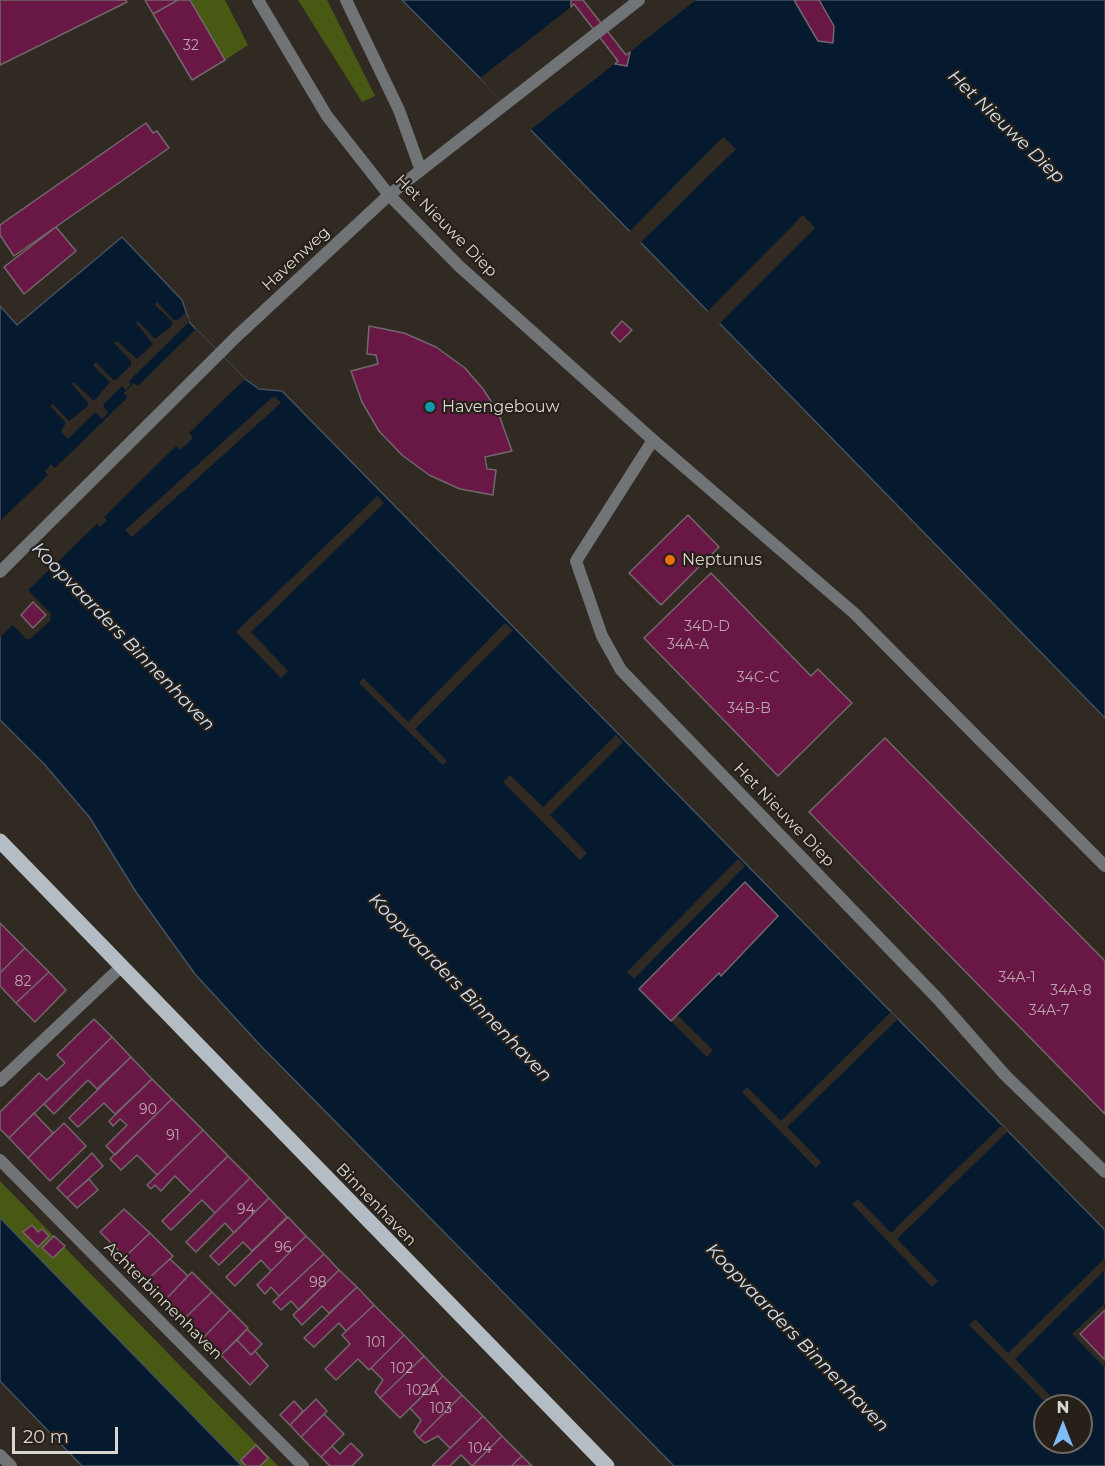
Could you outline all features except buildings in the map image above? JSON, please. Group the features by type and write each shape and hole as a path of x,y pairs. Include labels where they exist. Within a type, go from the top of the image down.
{"main road":[{"name":"Binnenhaven","path":"0,841 607,1466"}],"street":[{"name":"Het Nieuwe Diep","path":"258,0 327,116 389,195 459,266 653,440 854,613 1105,866"},
{"name":"Het Nieuwe Diep","path":"346,0 399,110 420,168"},
{"name":"Havenweg","path":"0,572 237,336 389,195 420,168 639,0"},
{"name":"Het Nieuwe Diep","path":"653,440 576,561 602,636 621,669 938,999 1005,1075 1105,1172"},
{"path":"0,1081 122,966"},
{"name":"Achterbinnenhaven","path":"0,1160 303,1466"},
{"path":"0,1455 10,1466"}],"green space":[{"path":"190,0 225,0 248,45 225,60"},
{"path":"298,0 327,0 375,96 362,102"},
{"path":"0,1181 278,1466 242,1466 0,1218"}],"water":[{"path":"402,0 1105,0 1105,718 480,78"},
{"name":"Koopvaarders Binnenhaven","path":"122,237 182,300 190,323 245,379 259,389 282,391 1105,1230 1105,1466 674,1466 259,1044 195,974 136,892 90,818 45,765 0,720 0,306 17,325"},
{"path":"0,1218 242,1466 82,1466 0,1381"}],"pier":[{"path":"580,0 696,0 529,131 480,78"},
{"path":"723,137 736,149 640,243 629,232"},
{"path":"803,215 815,228 719,324 707,312"},
{"path":"157,302 174,320 178,320 185,313 190,321 129,381 131,384 126,390 122,386 103,405 108,413 102,419 95,412 68,439 61,431 66,423 50,406 53,404 69,421 88,406 72,384 74,382 94,401 110,382 93,365 96,362 112,379 116,380 131,365 131,361 114,343 117,341 137,359 153,344 136,323 138,321 155,339 172,326 172,321 155,305"},
{"path":"196,329 245,379 189,433 193,438 180,450 176,446 104,517 107,520 100,527 97,524 28,590 51,614 50,621 30,639 26,639 13,625 0,637 0,521 48,475 45,471 51,464 55,468 126,399 127,396 124,393 134,383 138,386"},
{"path":"274,396 281,403 132,537 125,530"},
{"path":"377,496 384,503 251,632 288,671 281,678 236,632"},
{"path":"505,623 513,630 415,729 447,761 443,765 359,683 363,678 408,722"},
{"path":"616,735 623,742 550,815 587,853 580,860 503,782 510,775 543,807"},
{"path":"738,859 745,866 634,979 627,972"},
{"path":"891,1012 898,1019 787,1127 821,1162 816,1168 742,1092 747,1087 781,1121"},
{"path":"677,1015 713,1050 707,1057 671,1021"},
{"path":"1002,1125 1008,1131 897,1239 938,1281 932,1287 852,1204 858,1199 891,1233"},
{"path":"1105,1258 1105,1270 1015,1359 1049,1394 1037,1394 969,1325 975,1319 1008,1353"},
{"path":"1105,1303 1105,1309 1080,1334 1105,1360 1105,1368 1072,1334"}],"place":[{"name":"Havengebouw","path":"430,407"},
{"name":"Neptunus","path":"670,560"}]}
